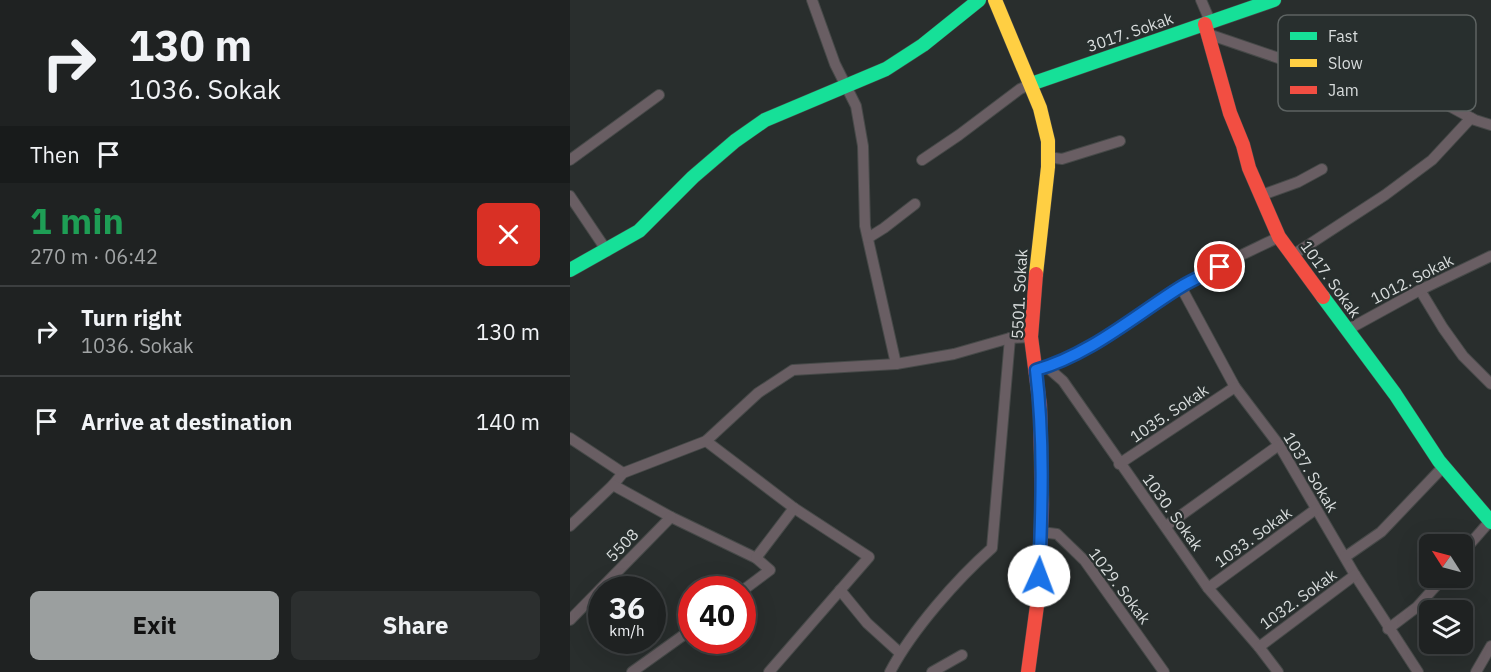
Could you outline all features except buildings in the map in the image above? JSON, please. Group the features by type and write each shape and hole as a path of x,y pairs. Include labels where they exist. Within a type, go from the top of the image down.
{"street":[{"path":"812,0 835,64 856,106 863,146 865,226 896,364"},
{"path":"570,270 639,231 693,177 735,141 765,120 886,69 923,45 979,0"},
{"name":"5501. Sokak","path":"995,0 1031,84 1046,126 1048,157 1031,337 1042,368 1041,532 1038,598 1028,672"},
{"path":"1201,0 1207,26 1278,57"},
{"name":"3017. Sokak","path":"1031,84 1207,26 1274,0"},
{"name":"1017. Sokak","path":"1207,26 1230,113 1243,145 1249,168 1279,237 1395,394 1407,416 1443,467 1490,521"},
{"path":"922,160 1020,89 1031,84"},
{"path":"570,160 659,94"},
{"path":"1459,111 1491,125"},
{"path":"1293,255 1385,195 1432,160 1471,118"},
{"path":"1048,157 1062,159 1120,141"},
{"path":"1262,195 1298,182 1322,169"},
{"path":"570,196 607,251"},
{"path":"868,238 915,204"},
{"path":"1042,368 1060,362 1135,319 1181,287 1279,237"},
{"name":"1012. Sokak","path":"1347,330 1420,290 1491,256"},
{"name":"1037. Sokak","path":"1181,287 1235,387 1279,445 1388,629 1418,672"},
{"path":"1420,290 1463,356 1491,384"},
{"path":"570,526 623,473 706,441 758,393 793,370 896,364 954,354 1010,338 1031,337"},
{"path":"890,672 900,652 969,569 992,548 1010,338"},
{"name":"1030. Sokak","path":"1042,368 1063,381 1208,588 1259,646 1278,672"},
{"name":"1035. Sokak","path":"1119,464 1235,387"},
{"path":"570,438 623,473"},
{"path":"706,441 794,508 869,557 769,672"},
{"path":"1166,526 1279,445"},
{"path":"1345,556 1380,532 1443,467"},
{"path":"612,485 671,517 756,558 770,570 756,580"},
{"path":"756,558 794,508"},
{"name":"1033. Sokak","path":"1208,588 1316,509"},
{"name":"5508","path":"570,620 671,517"},
{"path":"1473,540 1490,521"},
{"name":"1029. Sokak","path":"1041,532 1057,534 1085,561 1164,672"},
{"name":"1032. Sokak","path":"1259,646 1355,575"},
{"path":"1388,629 1416,607 1434,588"},
{"path":"840,590 867,623 900,652"},
{"path":"632,672 678,638"},
{"path":"1476,672 1491,646"},
{"path":"932,672 962,655"}],"traffic: fast":[{"path":"570,270 639,231 693,177 735,141 765,120 886,69 923,45 979,0"},
{"path":"1031,84 1274,0"},
{"path":"1323,297 1395,394 1439,461 1491,522"}],"traffic: slow":[{"path":"995,0 1040,108 1048,141 1048,167 1036,274"}],"traffic: jam":[{"path":"1205,24 1230,113 1243,145 1249,168 1279,237 1323,297"},
{"path":"1028,672 1038,598 1042,504 1040,406 1031,337 1036,274"}],"route":[{"path":"1039,576 1042,504 1041,426 1036,370 1060,362 1135,319 1181,287 1220,267"}]}
